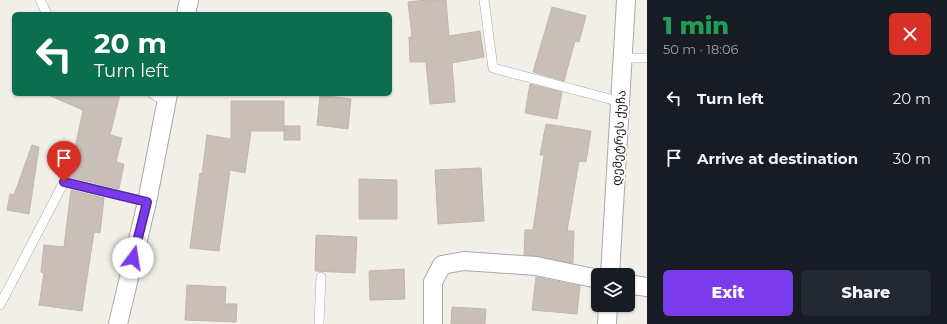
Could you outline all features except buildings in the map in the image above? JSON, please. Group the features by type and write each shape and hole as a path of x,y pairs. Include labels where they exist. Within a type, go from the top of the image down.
{"street":[{"path":"186,12 189,0"},
{"name":"დემეტრეს ქუჩა","path":"610,268 626,0"},
{"path":"118,324 147,202 162,96"},
{"path":"433,324 434,282 442,266 464,261 536,266 591,278"},
{"path":"635,285 647,286"},
{"path":"607,324 608,312"}],"lane":[{"path":"40,0 46,12"},
{"path":"484,0 493,68 621,102"},
{"path":"623,58 647,58"},
{"path":"0,305 64,182 147,202"},
{"path":"319,324 321,277"}],"route":[{"path":"64,182 147,202 133,258"}]}
